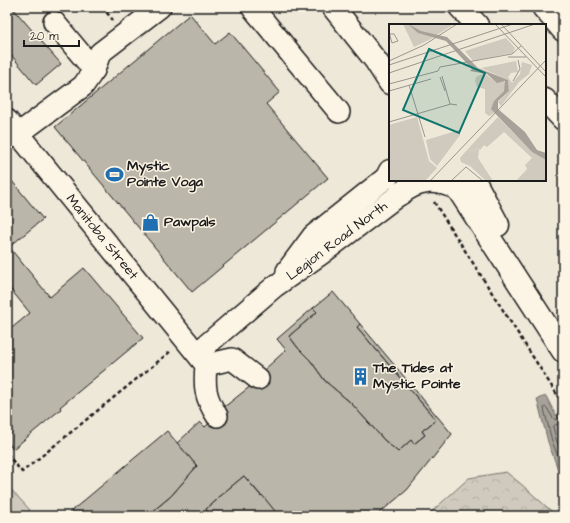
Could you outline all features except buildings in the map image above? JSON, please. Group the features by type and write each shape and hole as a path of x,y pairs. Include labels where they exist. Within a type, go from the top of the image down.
{"main road":[{"path":"333,7 376,62 389,82"},
{"path":"460,7 476,24"},
{"path":"543,7 563,30"},
{"path":"376,62 389,96"},
{"path":"546,101 563,119"},
{"path":"404,181 417,183 461,183 525,279 563,350"},
{"path":"525,279 563,323"}],"street":[{"path":"11,131 83,86 94,70 100,53 160,7"},
{"path":"252,7 339,112"},
{"path":"54,22 94,70"},
{"name":"Manitoba Street","path":"11,131 202,359"},
{"name":"Legion Road North","path":"202,359 274,287 313,236 389,181"},
{"path":"217,416 207,398 202,359 232,359 258,379"}],"path":[{"path":"430,196 563,404"},
{"path":"7,454 22,472 171,351"}],"green space":[{"path":"506,472 557,516 429,516 429,514 469,478"},
{"path":"7,485 30,510 22,516 7,516"}],"water":[{"path":"563,390 563,483 548,442 537,399 546,396 556,416 558,414"}],"place":[{"name":"Mystic Pointe Voga","path":"114,174"},
{"name":"Pawpals","path":"151,222"},
{"name":"The Tides at Mystic Pointe","path":"360,376"}]}
